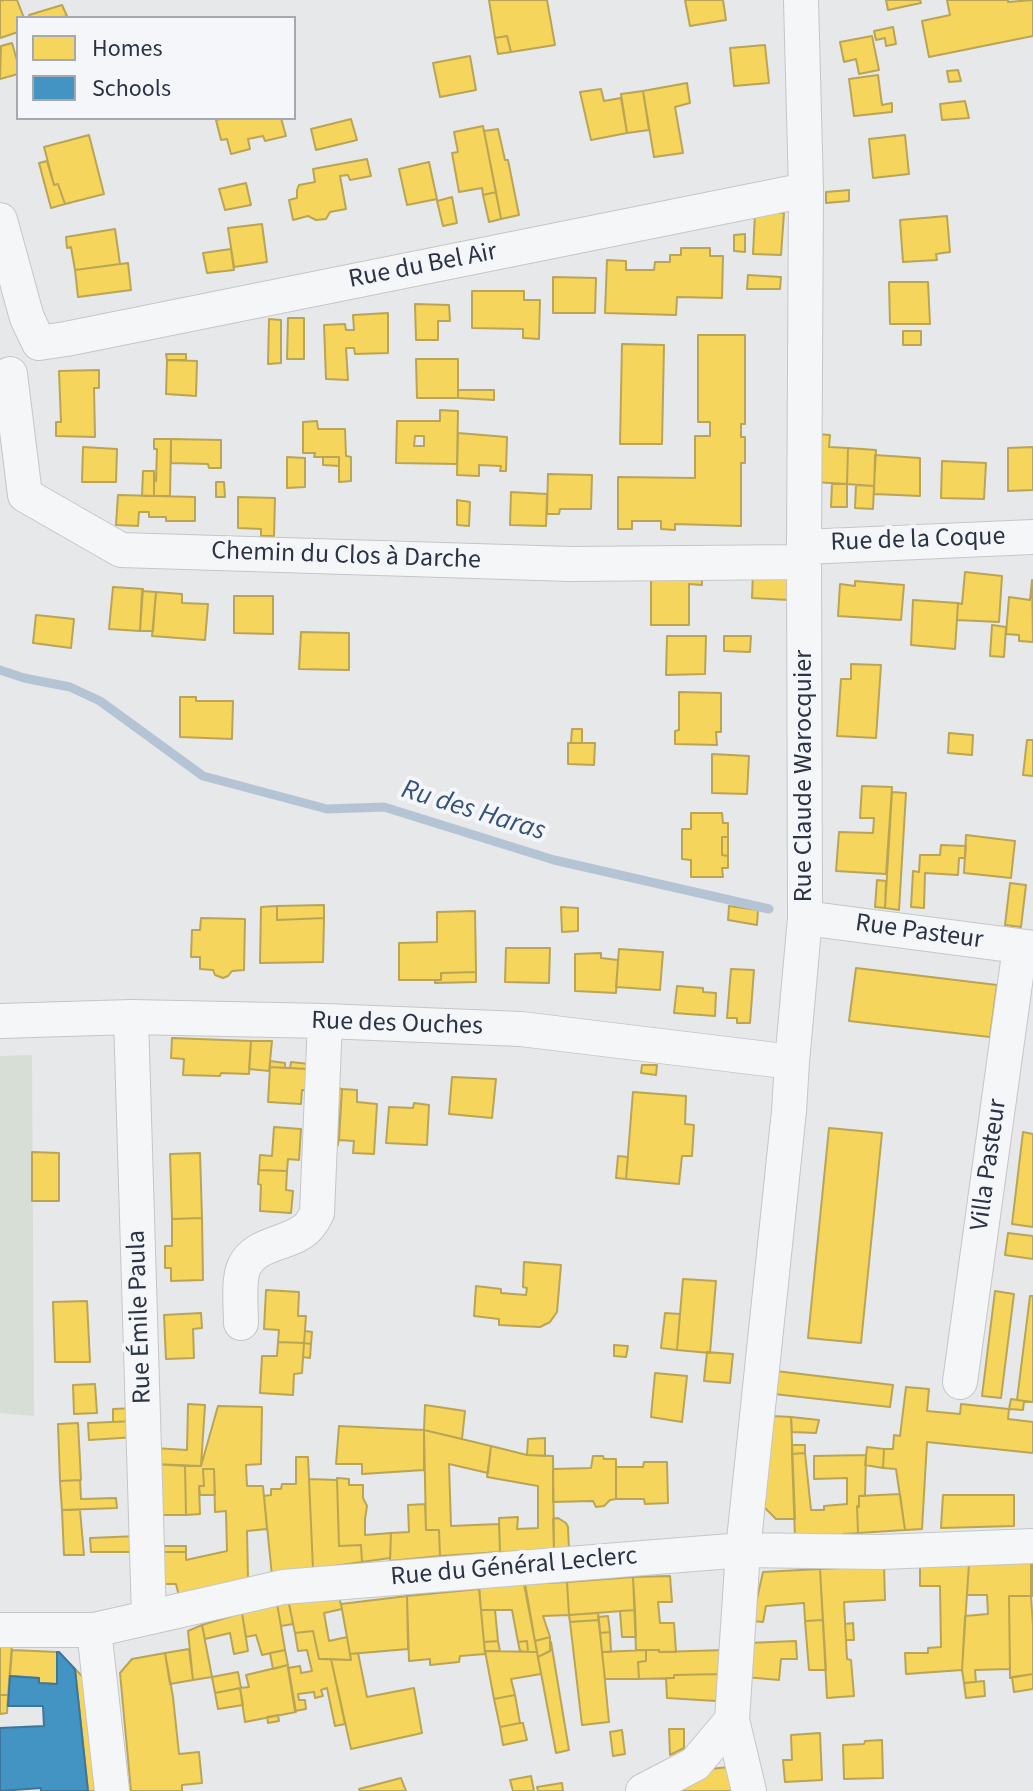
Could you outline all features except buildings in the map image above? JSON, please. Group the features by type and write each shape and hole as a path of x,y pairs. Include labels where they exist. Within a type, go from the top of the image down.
{"street":[{"name":"Rue Claude Warocquier","path":"749,1791 732,1720 743,1550 789,1111 805,918 806,190 801,0"},
{"name":"Rue du Bel Air","path":"39,343 806,190"},
{"path":"0,220 27,318 39,343 5,379"},
{"name":"Chemin du Clos à Darche","path":"5,379 25,495 121,550 571,564 804,554"},
{"name":"Rue de la Coque","path":"804,554 1033,537"},
{"name":"Rue Pasteur","path":"805,918 1026,948"},
{"name":"Villa Pasteur","path":"960,1382 1026,948"},
{"name":"Rue des Ouches","path":"0,1021 131,1017 521,1029 792,1062"},
{"name":"Rue Émile Paula","path":"131,1017 149,1617"},
{"path":"241,1323 242,1270 249,1258 261,1249 309,1227 317,1213 325,1021"},
{"name":"Rue du Général Leclerc","path":"0,1630 94,1630 283,1587 743,1550 881,1552 1033,1546"},
{"path":"94,1630 112,1791"},
{"path":"643,1791 695,1764 732,1720"}],"shaded area":[{"path":"32,1055 34,1416 0,1413 0,1056"}],"waterway":[{"name":"Ru des Haras","path":"0,670 70,687 100,701 203,776 327,809 384,807 554,860 769,909"}]}
